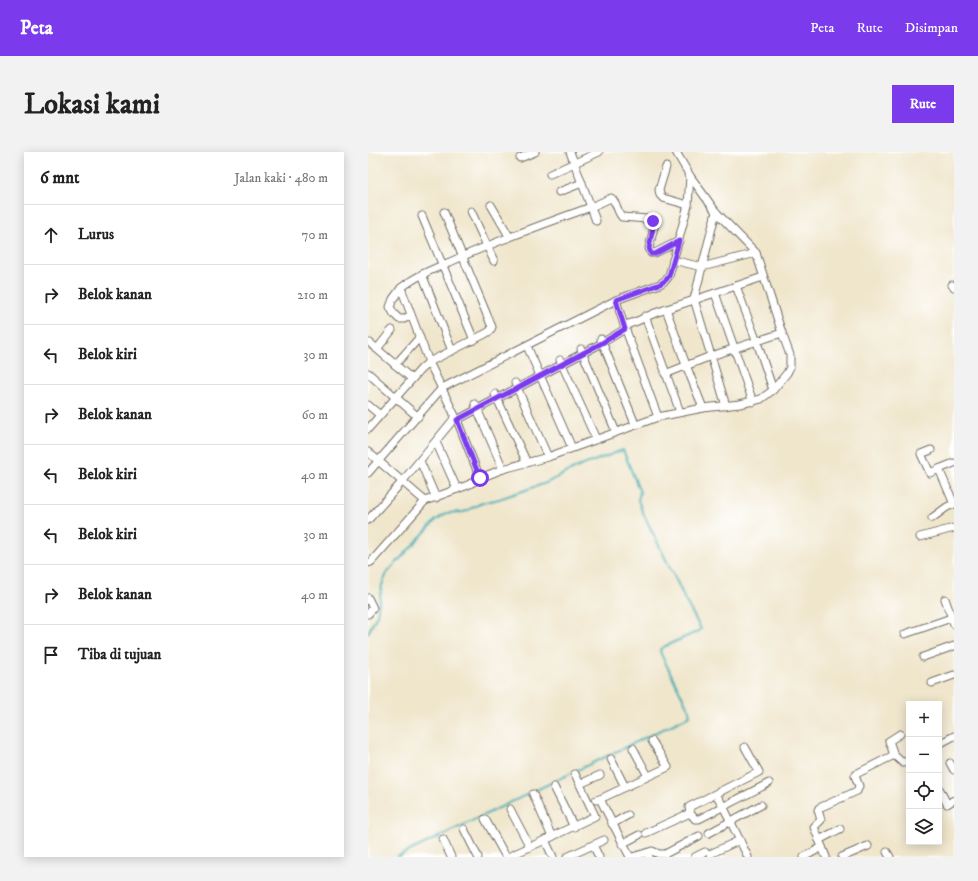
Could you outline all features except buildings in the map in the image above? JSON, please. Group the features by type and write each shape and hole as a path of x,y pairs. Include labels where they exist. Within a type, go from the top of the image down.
{"street":[{"path":"520,158 535,152"},
{"path":"570,152 596,221"},
{"path":"550,174 599,152"},
{"path":"368,563 371,562 425,501 436,498 503,469 548,457 635,424 658,417 703,408 753,402 765,397 787,373 790,367 790,355 756,253 716,212 690,176 676,152"},
{"path":"666,167 660,195 663,198 688,205"},
{"path":"368,473 442,388 616,300 664,282 669,276 688,205 690,176"},
{"path":"559,192 582,183"},
{"path":"411,315 404,319 399,319 390,307 393,299 401,288 408,282 422,274 509,236 591,207 611,198 622,218 647,219 653,221 654,223 649,248 651,254 655,254 679,241"},
{"path":"491,205 509,236"},
{"path":"471,211 494,262"},
{"path":"368,429 425,365 490,331 492,327 444,212"},
{"path":"716,212 694,299 726,406"},
{"path":"422,216 474,340"},
{"path":"673,260 702,267 756,253"},
{"path":"422,274 452,350"},
{"path":"368,520 420,461 455,418 516,385 539,376 561,362 645,316 763,277"},
{"path":"736,286 773,390"},
{"path":"401,288 419,338 480,478"},
{"path":"715,293 753,402"},
{"path":"616,300 658,417"},
{"path":"666,309 703,408"},
{"path":"645,316 680,412"},
{"path":"377,349 392,330"},
{"path":"665,374 711,356 782,333"},
{"path":"395,365 419,338"},
{"path":"601,341 635,424"},
{"path":"370,343 412,379"},
{"path":"527,346 572,448"},
{"path":"582,351 616,432"},
{"path":"561,362 596,439"},
{"path":"368,373 418,417"},
{"path":"516,385 548,457"},
{"path":"496,396 527,463"},
{"path":"368,405 380,415"},
{"path":"477,406 503,469"},
{"path":"436,442 457,489"},
{"path":"931,450 921,454 930,473 954,463"},
{"path":"368,452 425,501"},
{"path":"420,461 436,498"},
{"path":"932,518 947,507 954,504 939,469"},
{"path":"920,537 954,528"},
{"path":"368,598 373,608 368,614"},
{"path":"905,634 953,619 945,599"},
{"path":"923,657 954,646"},
{"path":"932,683 954,675"},
{"path":"900,734 889,742 894,755 903,763 906,762"},
{"path":"942,742 954,736"},
{"path":"590,803 668,767 652,740"},
{"path":"745,747 759,772 689,808 690,813 697,820 769,783"},
{"path":"633,748 648,776"},
{"path":"826,857 814,827 821,820 818,808 857,791 859,786 855,778 856,774 894,755"},
{"path":"610,759 625,786"},
{"path":"950,763 954,770"},
{"path":"485,819 507,857 574,827 595,816 575,774"},
{"path":"580,784 600,775"},
{"path":"554,787 574,827"},
{"path":"533,794 549,839 553,857"},
{"path":"716,794 748,857"},
{"path":"942,794 947,804 954,800"},
{"path":"600,799 622,844 631,857 647,855 652,851 659,854 665,854 699,836"},
{"path":"709,833 761,805"},
{"path":"510,809 530,847"},
{"path":"622,844 690,813"},
{"path":"612,824 628,815"},
{"path":"464,829 478,857"},
{"path":"819,840 840,830"},
{"path":"443,839 450,857"},
{"path":"571,856 604,840"},
{"path":"695,857 740,840"},
{"path":"593,845 599,857"},
{"path":"842,857 868,846"},
{"path":"804,857 822,847"}],"waterway":[{"path":"368,633 377,615 382,585 387,573 436,520 447,513 464,512 482,503 499,499 546,483 578,467 623,450 640,492 638,500 642,511 684,598 701,629 660,649 661,654 689,710 690,716 397,857"}],"route":[{"path":"480,478 457,420 602,343 625,329 616,300 664,282 669,276 679,241 655,254 651,254 649,248 654,223 653,221"}]}
